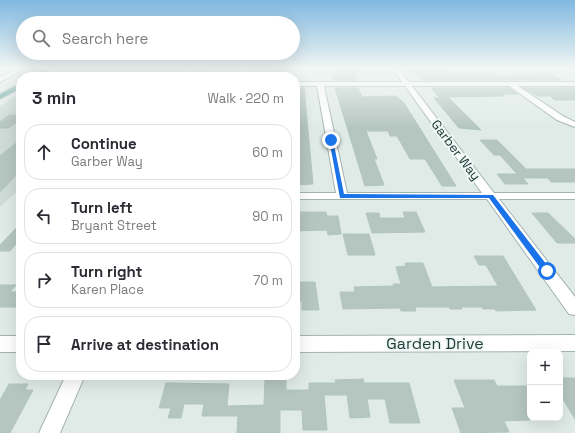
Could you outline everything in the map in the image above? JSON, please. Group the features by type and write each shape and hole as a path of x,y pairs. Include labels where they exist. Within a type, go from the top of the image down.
{"main road":[{"path":"0,94 8,88"},
{"path":"0,98 12,88"}],"street":[{"path":"321,88 342,196"},
{"name":"Garber Way","path":"410,88 575,309"},
{"path":"517,88 560,118 575,125"},
{"path":"300,196 575,196"},
{"name":"Garden Drive","path":"300,344 575,343"},
{"path":"0,344 16,344"},
{"path":"49,433 74,380"}],"shaded area":[{"path":"16,96 16,193 0,207 0,106"}],"building":[{"path":"300,88 304,88 313,184 300,185"},
{"path":"335,88 358,88 362,97 396,96 404,103 456,186 442,186 425,159 410,159 397,136 390,136 388,131 366,131 377,159 374,159 384,185 365,186"},
{"path":"431,88 509,88 517,94 503,94 504,96 439,97"},
{"path":"523,88 575,88 575,100 555,100 550,96 538,96"},
{"path":"434,98 449,98 481,130 459,128"},
{"path":"9,115 16,115 16,122 8,128 0,128 0,122"},
{"path":"480,140 497,140 526,169 575,169 575,182 551,182 548,178 523,178 528,184 505,184 497,174 517,174 500,155 494,155"},
{"path":"16,143 16,175 0,192 0,156"},
{"path":"300,212 326,212 327,216 338,216 341,234 328,235 327,230 300,231"},
{"path":"403,212 416,212 425,232 372,233 366,213 379,213 380,218 405,218"},
{"path":"532,213 548,213 575,239 575,243 557,243"},
{"path":"16,228 16,244 10,251 0,251 0,245"},
{"path":"343,234 369,234 375,255 348,255"},
{"path":"474,256 503,256 536,310 496,311 495,309 483,309 482,307 461,307 462,309 450,309 449,307 415,307 416,311 401,311 400,308 343,309 340,292 355,292 354,287 394,286 393,284 401,284 396,267 406,266 405,263 423,263 432,287 498,286 486,265 479,265"},
{"path":"300,282 315,282 319,310 302,310 302,301 300,301"},
{"path":"0,285 16,285 10,292 16,292 16,307 0,307"},
{"path":"563,378 575,378 575,419 563,399"},
{"path":"363,379 364,383 409,383 420,423 390,423 385,399 367,399 370,417 350,418 347,395 324,395 327,430 303,430 302,410 280,410 280,433 237,433 238,416 202,416 204,404 184,404 181,418 168,418 171,408 159,408 166,383 229,384 227,406 264,405 265,380 286,380 286,390 309,390 309,383 336,383 335,380"},
{"path":"454,380 494,380 497,386 527,386 527,420 504,421 509,432 461,433 452,408 465,408"},
{"path":"9,384 28,384 25,390 33,390 10,433 0,433 0,400"}],"route":[{"path":"331,140 342,196 490,196 547,271"}]}
